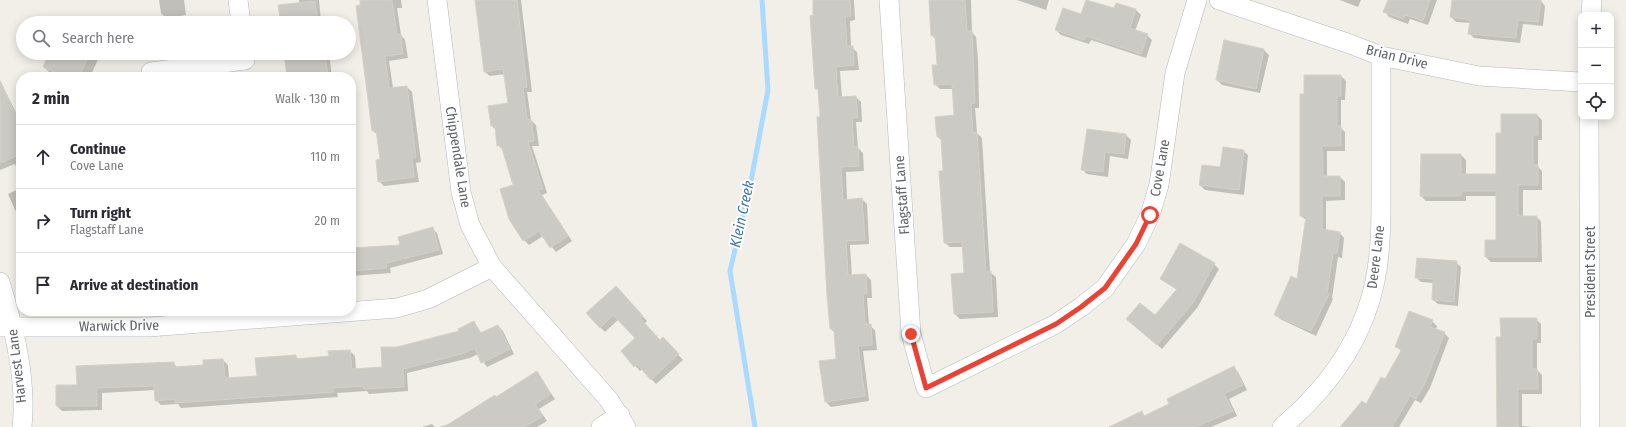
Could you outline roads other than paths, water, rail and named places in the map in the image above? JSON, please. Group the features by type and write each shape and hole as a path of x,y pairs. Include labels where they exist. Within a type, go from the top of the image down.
{"street":[{"path":"238,0 240,16"},
{"name":"Chippendale Lane","path":"437,0 461,192 470,225 492,267 609,400 623,421"},
{"name":"Flagstaff Lane","path":"889,0 911,334 926,388"},
{"name":"Cove Lane","path":"926,388 1056,324 1075,311 1105,288 1136,244 1150,215 1159,185 1175,73 1197,0"},
{"name":"Brian Drive","path":"1219,0 1350,44 1381,56 1479,76 1578,82"},
{"path":"1591,12 1592,0"},
{"name":"Deere Lane","path":"1282,427 1305,408 1335,373 1358,331 1375,281 1381,230 1381,56"},
{"path":"151,72 246,63"},
{"name":"President Street","path":"1589,120 1590,427"},
{"name":"Warwick Drive","path":"356,310 397,308 428,299 492,267"},
{"name":"Harvest Lane","path":"0,282 7,327 22,386 22,427"},
{"name":"Warwick Drive","path":"7,327 149,327 254,316"},
{"path":"601,427 623,421"}],"waterway":[{"name":"Klein Creek","path":"755,427 730,271 751,181 768,90 762,0"}]}
